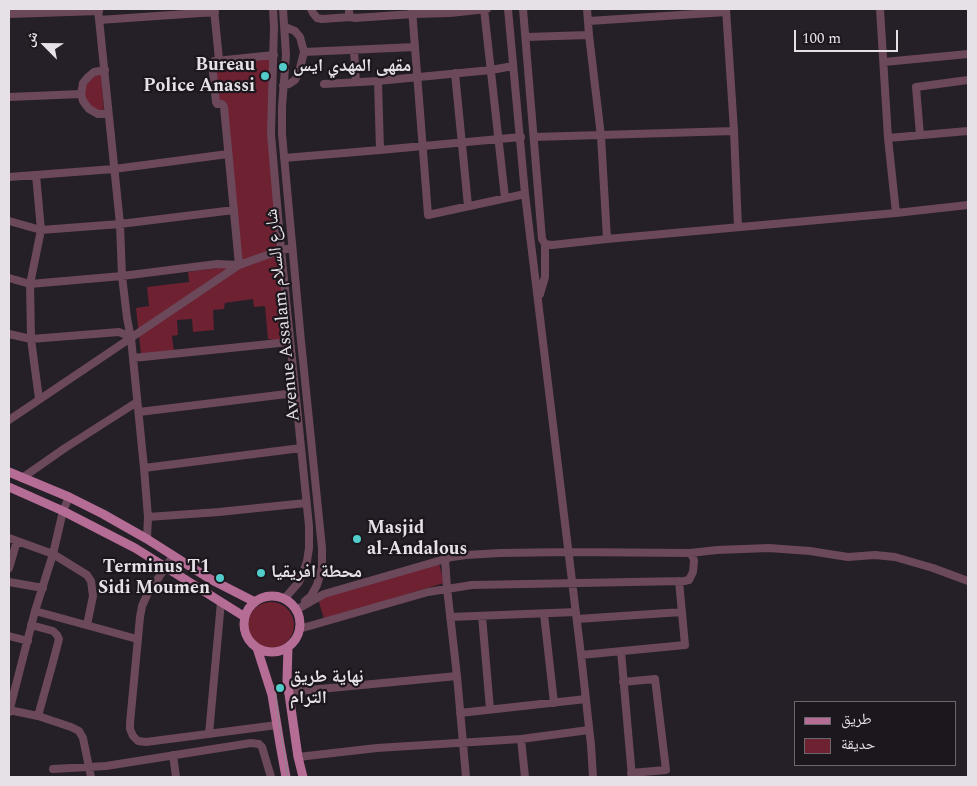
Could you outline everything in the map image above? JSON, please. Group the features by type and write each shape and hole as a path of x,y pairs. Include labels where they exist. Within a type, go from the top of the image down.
{"main road":[{"path":"9,472 69,497 103,514 210,579 255,602"},
{"path":"9,487 63,511 115,538 166,567 245,617"},
{"path":"269,596 284,598 295,609 299,618 299,629 294,642 288,647 272,652 257,648 250,642 244,626 249,608 255,602 269,596"},
{"path":"288,647 288,692 302,777"},
{"path":"257,648 272,695 286,777"}],"street":[{"name":"Avenue Assalam شارع السلام","path":"273,9 274,54 271,134 309,526 309,548 303,573 284,598"},
{"name":"Avenue Assalam شارع السلام","path":"283,9 286,55 282,134 322,548 322,568 318,585"},
{"path":"311,9 317,18 322,19 350,13 355,18 384,12 485,9 505,198"},
{"path":"508,9 526,194 586,699 592,777"},
{"path":"524,9 542,239 545,244 545,277 539,298"},
{"path":"587,9 601,136 607,239"},
{"path":"880,9 888,138 896,213"},
{"path":"9,14 214,10 219,60"},
{"path":"589,22 726,10 738,227"},
{"path":"413,11 428,215 526,194"},
{"path":"99,13 120,224 122,276 139,412 148,517 147,539"},
{"path":"283,86 295,80 304,52 300,37 295,31 285,27"},
{"path":"526,37 589,35"},
{"path":"304,52 415,48"},
{"path":"354,50 356,82"},
{"path":"239,265 224,107 216,102 212,64 214,61 219,60 274,54"},
{"path":"884,62 968,54"},
{"path":"324,84 378,81 491,70 513,66"},
{"path":"105,70 94,72 88,76 83,83 81,94 84,104 89,109 98,114 108,114"},
{"path":"455,73 468,206"},
{"path":"920,136 916,87 968,80"},
{"path":"378,81 380,150"},
{"path":"9,97 81,94"},
{"path":"271,107 282,107"},
{"path":"534,137 734,130"},
{"path":"888,138 968,132"},
{"path":"284,158 521,137"},
{"path":"9,176 114,170 228,154"},
{"path":"36,175 41,230 30,284 31,339 39,398"},
{"path":"545,244 552,245 968,205"},
{"path":"9,221 41,230 120,224 234,210"},
{"path":"9,420 239,265 292,248"},
{"path":"9,278 30,284 122,276 217,264 239,265"},
{"path":"9,334 31,339 119,332 131,338"},
{"path":"133,358 290,342"},
{"path":"139,412 295,393"},
{"path":"22,478 137,402"},
{"path":"144,468 301,448"},
{"path":"69,497 63,511 53,554 31,625 9,711 38,716 79,731 83,738 91,777"},
{"path":"148,517 306,503"},
{"path":"9,568 13,539 53,554 84,573 91,581 93,596 87,625"},
{"path":"295,609 324,594 445,559 466,555 500,553 690,553 769,548 810,551 848,557 895,557 968,581"},
{"path":"299,629 447,588 472,585 689,580 692,576 694,561 690,553"},
{"path":"173,556 154,582 142,606 137,639 130,723 134,738 138,741 146,742 277,725"},
{"path":"445,559 466,777"},
{"path":"581,655 685,645 679,581"},
{"path":"9,582 42,588"},
{"path":"318,585 319,591 324,594"},
{"path":"295,609 310,596 318,585"},
{"path":"208,734 221,602"},
{"path":"35,611 137,639"},
{"path":"450,617 544,614 576,616 682,612"},
{"path":"544,614 554,703"},
{"path":"482,616 490,710"},
{"path":"31,625 53,631 59,639 38,716"},
{"path":"9,636 28,642"},
{"path":"621,651 623,682 631,775 666,770 655,679 623,682"},
{"path":"288,692 456,676"},
{"path":"460,713 586,699"},
{"path":"298,757 377,748 521,739 589,730"},
{"path":"521,739 525,777"},
{"path":"53,769 106,766 255,743 259,744 263,750 271,777"},
{"path":"173,755 176,777"}],"green space":[{"path":"274,55 271,107 289,342 268,339 265,306 254,307 253,299 225,303 224,309 213,310 214,330 193,332 192,319 177,320 178,335 172,336 174,351 128,356 141,354 136,308 149,306 147,287 189,282 188,272 239,265 222,104 217,104 213,61"},
{"path":"101,72 104,112 93,109 85,98 86,82"},
{"path":"439,563 444,583 324,619 318,599"},
{"path":"271,602 284,606 290,612 294,625 290,638 284,644 271,648 258,644 252,638 248,625 252,612 258,606"}],"tram line":[{"path":"275,685 288,777"}],"place":[{"name":"مقهى المهدي ايس","path":"283,67"},
{"name":"Bureau Police Anassi","path":"265,76"},
{"name":"Masjid al-Andalous","path":"357,539"},
{"name":"محطة افريقيا","path":"261,573"},
{"name":"Terminus T1 Sidi Moumen","path":"220,578"},
{"name":"نهاية طريق الترام","path":"280,688"}]}
